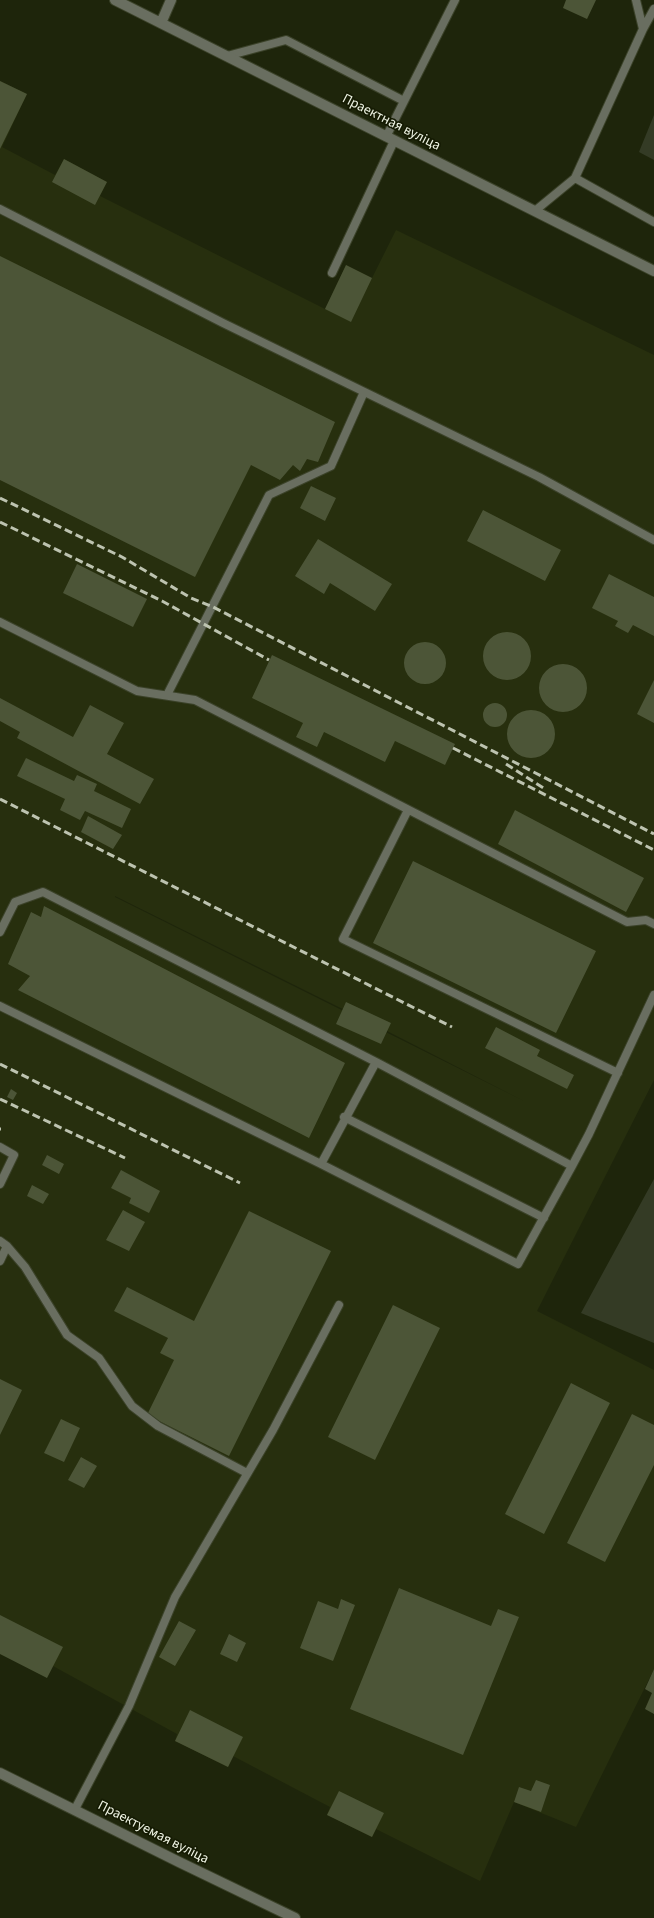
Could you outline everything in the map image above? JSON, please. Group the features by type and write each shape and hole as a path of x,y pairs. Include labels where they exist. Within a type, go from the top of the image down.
{"street":[{"name":"Праектная вуліца","path":"115,0 654,270"},
{"path":"161,23 171,0"},
{"name":"Праектуемая вуліца","path":"0,1772 179,1862 295,1918"}],"lane":[{"path":"332,273 390,139 404,101 455,0"},
{"path":"636,0 643,29"},
{"path":"536,210 575,178 643,29 654,9"},
{"path":"227,56 286,40 404,101"},
{"path":"575,178 654,222"},
{"path":"0,209 223,323 539,477 654,540"},
{"path":"167,695 269,495 331,466 364,392"},
{"path":"0,622 137,691 195,700 627,922 646,920 654,924"},
{"path":"408,810 344,939 618,1073"},
{"path":"0,932 15,902 42,892 376,1062 572,1166"},
{"path":"0,1006 321,1164 518,1264 572,1166 618,1073 654,995"},
{"path":"321,1164 344,1117 376,1062"},
{"path":"344,1117 544,1218"},
{"path":"0,1147 14,1155 0,1184"},
{"path":"0,1240 25,1267 67,1335 99,1358 132,1406 158,1426 248,1473"},
{"path":"0,1261 7,1246"},
{"path":"75,1809 129,1706 175,1597 273,1430 339,1305"}],"shaded area":[{"path":"0,81 27,94 2,147 55,175 64,159 107,182 100,196 325,309 346,265 372,278 396,230 654,355 654,1080 537,1311 654,1370 654,1669 576,1827 514,1802 480,1881 376,1829 372,1837 327,1815 330,1807 233,1756 228,1767 175,1741 177,1734 53,1666 0,1654","holes":["115,896 387,1031 524,1101"]},
{"path":"654,115 654,160 639,152"},
{"path":"654,1179 654,1343 581,1313"}],"building":[{"path":"566,0 596,0 587,19 563,8"},
{"path":"0,81 27,94 0,149"},
{"path":"64,159 107,182 95,205 52,182"},
{"path":"0,256 335,422 318,462 307,459 300,471 293,465 280,480 251,465 195,577 0,480"},
{"path":"346,265 372,278 351,322 325,309"},
{"path":"311,486 336,498 325,521 300,508"},
{"path":"483,510 561,550 545,581 467,541"},
{"path":"318,539 392,584 375,611 330,583 324,594 295,576"},
{"path":"77,564 147,599 133,627 63,593"},
{"path":"609,574 654,597 654,636 633,625 628,633 615,626 618,621 592,608"},
{"path":"507,632 516,634 524,639 529,647 531,656 529,665 524,673 516,678 507,680 498,678 490,673 485,665 483,656 485,647 490,639 498,634"},
{"path":"421,642 429,642 437,645 443,651 446,663 443,675 437,681 429,684 421,684 413,681 407,675 404,667 404,659 407,651 413,645"},
{"path":"272,655 455,744 445,765 395,741 385,762 324,732 317,747 296,737 303,723 252,698"},
{"path":"563,664 572,666 580,671 585,679 587,688 585,697 580,705 572,710 563,712 554,710 546,705 541,697 539,688 541,679 546,671 554,666"},
{"path":"654,680 654,723 637,714"},
{"path":"0,698 73,737 90,705 124,723 107,754 154,779 140,804 17,738 20,732 0,721"},
{"path":"495,703 504,706 507,715 504,724 495,727 486,724 483,715 486,706"},
{"path":"531,710 540,712 548,717 553,725 555,734 553,743 548,751 540,756 531,758 522,756 514,751 509,743 507,734 509,725 514,717 522,712"},
{"path":"26,758 74,781 77,775 97,784 94,791 131,809 122,828 85,811 80,820 60,810 65,799 17,776"},
{"path":"515,810 644,878 626,912 498,844"},
{"path":"88,816 122,835 113,849 81,832"},
{"path":"413,861 596,951 556,1033 373,943"},
{"path":"44,906 345,1063 309,1138 18,990 30,976 8,964 31,912 41,917"},
{"path":"346,1002 391,1023 381,1044 336,1024"},
{"path":"496,1027 540,1050 537,1056 574,1075 567,1089 485,1048"},
{"path":"11,1089 17,1093 13,1100 7,1097"},
{"path":"47,1155 64,1164 59,1174 42,1165"},
{"path":"121,1170 160,1191 149,1213 129,1203 131,1198 111,1188"},
{"path":"32,1185 49,1194 43,1204 27,1196"},
{"path":"123,1210 145,1222 129,1251 106,1240"},
{"path":"249,1211 331,1251 229,1456 147,1415 174,1360 160,1353 168,1338 114,1311 127,1287 194,1321"},
{"path":"393,1305 440,1328 375,1460 328,1437"},
{"path":"0,1379 22,1390 0,1435"},
{"path":"571,1383 610,1403 544,1534 505,1514"},
{"path":"632,1414 654,1425 654,1465 605,1562 567,1543"},
{"path":"61,1419 80,1428 64,1462 44,1453"},
{"path":"81,1457 97,1466 84,1488 68,1480"},
{"path":"399,1588 491,1626 498,1609 519,1617 463,1755 350,1709"},
{"path":"341,1599 355,1605 333,1661 300,1648 318,1601 338,1609"},
{"path":"0,1615 63,1647 47,1678 0,1654"},
{"path":"179,1621 196,1630 175,1666 159,1657"},
{"path":"229,1634 246,1643 237,1662 220,1654"},
{"path":"654,1669 654,1714 645,1709 652,1693 645,1689"},
{"path":"190,1710 243,1737 228,1767 175,1741"},
{"path":"536,1780 550,1785 541,1812 514,1802 519,1787 531,1791"},
{"path":"339,1791 384,1813 372,1837 327,1815"}],"railway":[{"path":"0,498 122,557 191,598 213,607 654,834"},
{"path":"0,522 162,601 269,660"},
{"path":"453,748 654,850"},
{"path":"506,764 545,789"},
{"path":"0,799 452,1027"},
{"path":"0,1064 240,1183"},
{"path":"0,1099 125,1158"}]}
